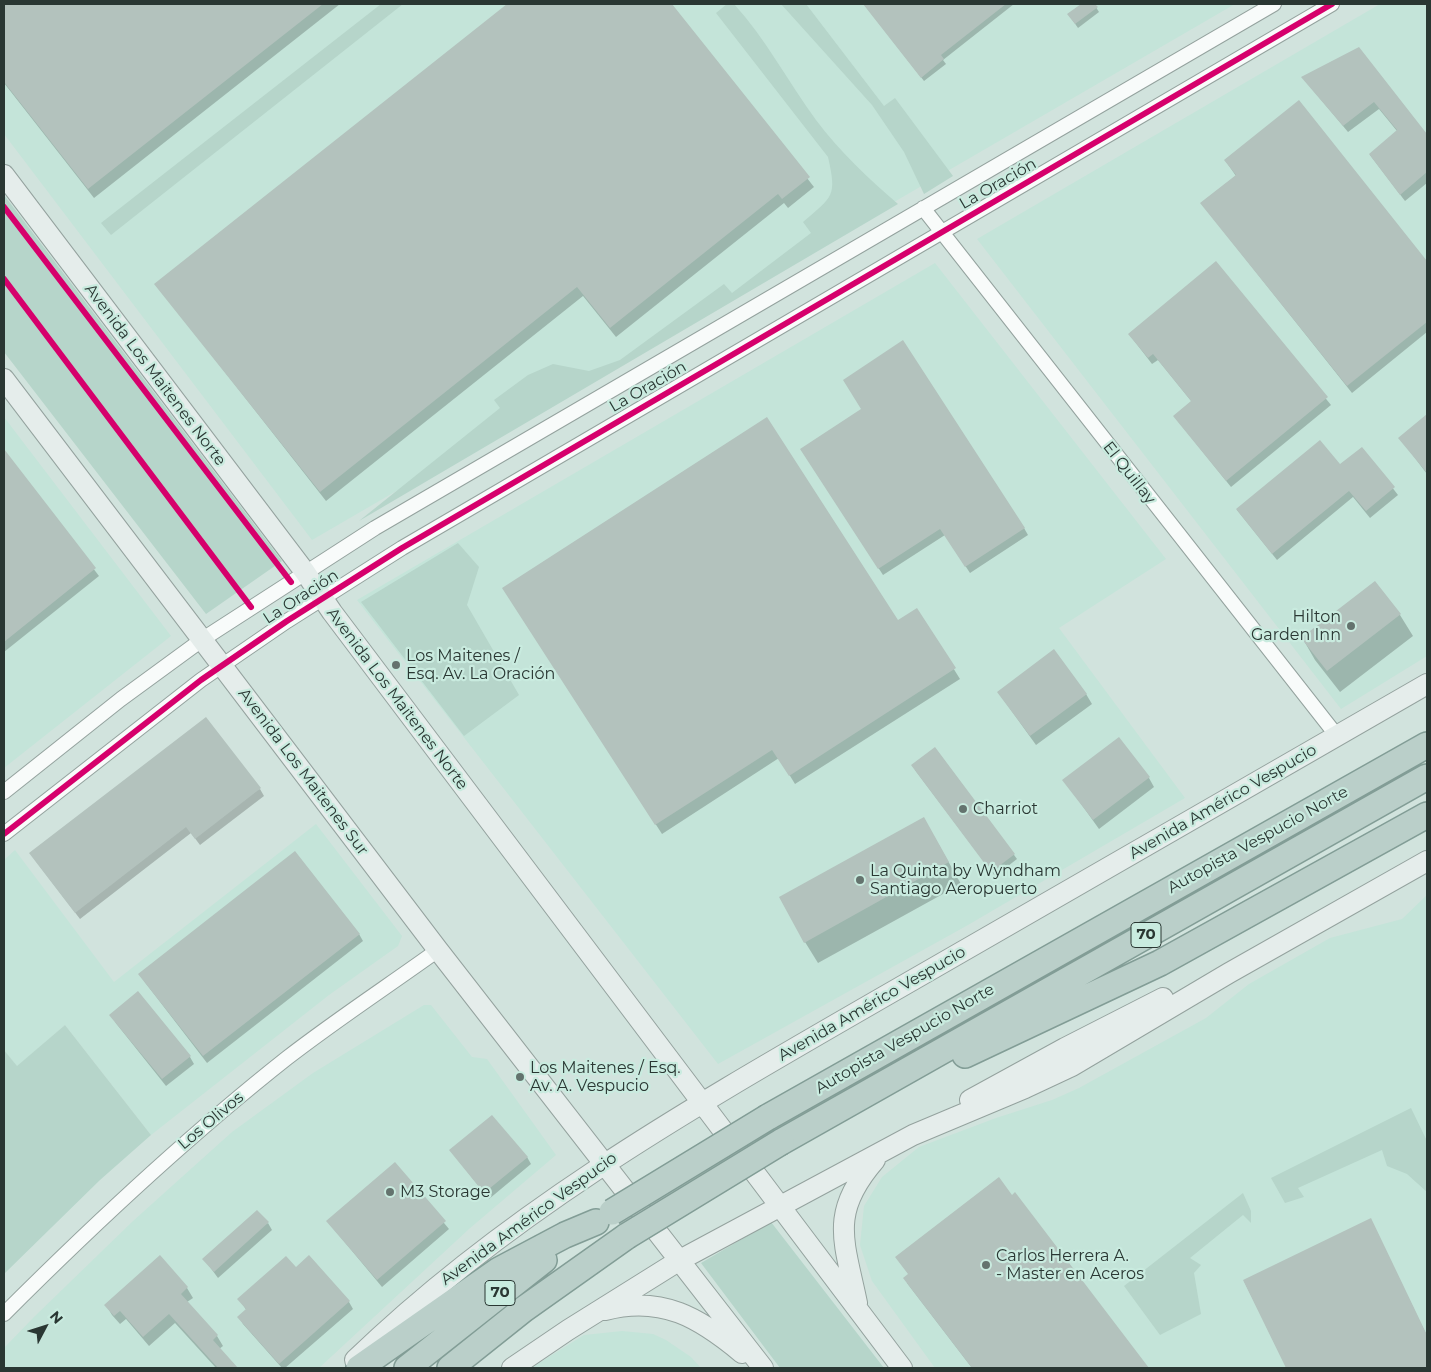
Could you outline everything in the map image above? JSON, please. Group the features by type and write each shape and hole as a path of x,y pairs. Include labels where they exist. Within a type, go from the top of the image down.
{"highway":[{"path":"1342,793 1427,732"},
{"name":"Autopista Vespucio Norte","path":"407,1368 508,1287 604,1217 768,1117 1427,745"},
{"name":"Autopista Vespucio Norte","path":"450,1368 524,1309 627,1236 707,1185 1427,777"},
{"path":"865,1094 949,1063 1137,974 1427,815"},
{"path":"1385,839 1427,824"},
{"path":"359,1368 499,1270 604,1217"}],"street":[{"name":"La Oración","path":"4,792 121,698 203,639 305,572 511,447 1274,4"},
{"name":"La Oración","path":"4,834 118,743 222,665 322,598 455,514 1332,4"},
{"name":"Avenida Los Maitenes Norte","path":"4,175 305,572 322,598 902,1368"},
{"name":"El Quillay","path":"923,208 1337,736"},
{"name":"Avenida Los Maitenes Sur","path":"4,379 438,950 762,1368"},
{"name":"Avenida Américo Vespucio","path":"347,1368 456,1269 603,1164 702,1102 1427,684"},
{"path":"512,1368 594,1313 680,1260 913,1135 1006,1079 1094,1032 1173,994 1229,973 1427,861"},
{"name":"Los Olivos","path":"4,1314 107,1212 232,1102 326,1029 438,950"},
{"path":"858,1310 845,1250 846,1209 854,1186 885,1150"},
{"path":"594,1313 627,1306 668,1308 698,1321 762,1368"}],"shaded area":[{"path":"4,4 1235,4 312,540 4,134"},
{"path":"381,4 403,4 111,235 101,223"},
{"path":"727,4 734,4 746,17 816,120 835,143 898,204 359,521 500,408 494,400 528,375 553,364 589,371 620,360 724,284 732,293 811,233 803,222 826,201 832,188 828,157 716,13"},
{"path":"781,4 806,4 884,106 895,98 953,176 924,194 904,152 872,105"},
{"path":"1380,4 1427,4 1427,656 1341,709 977,239"},
{"path":"4,195 282,561 206,614 4,352"},
{"path":"935,263 1166,559 1059,628 1185,798 968,925 718,1064 357,600"},
{"path":"4,417 171,636 4,768"},
{"path":"458,543 479,567 467,605 519,695 464,736 361,602"},
{"path":"316,824 402,936 398,946 329,995 151,1135 65,1025 17,1067 4,1050 4,860 15,850 114,982"},
{"path":"1427,895 1427,1368 935,1368 872,1281 860,1245 864,1206 882,1177 919,1147 996,1118 1052,1100 1079,1088 1206,1018 1249,984 1330,938 1402,919"},
{"path":"424,1005 431,1005 472,1057 487,1059 556,1155 469,1229 319,1368 4,1368 4,1348 133,1221 232,1132 313,1073"},
{"path":"65,1025 151,1135 100,1180 4,1274 4,1050 17,1066"},
{"path":"1411,1108 1427,1141 1427,1192 1407,1174 1387,1166 1382,1150 1298,1188 1304,1197 1285,1203 1271,1178"},
{"path":"1243,1193 1251,1211 1251,1223 1243,1215 1190,1258 1201,1265 1194,1273 1201,1314 1160,1335 1124,1286"},
{"path":"771,1222 884,1368 780,1368 701,1263"},
{"path":"622,1331 653,1334 666,1340 691,1357 701,1368 531,1368 584,1335"}],"building":[{"path":"4,4 323,4 88,189 4,82"},
{"path":"507,4 672,4 810,177 782,199 778,194 610,328 577,287 320,492 154,284"},
{"path":"863,4 1006,4 941,55 944,59 921,78"},
{"path":"1081,4 1095,4 1098,7 1075,24 1067,14"},
{"path":"1359,47 1427,134 1427,172 1400,195 1369,154 1397,130 1374,102 1343,126 1301,77"},
{"path":"1299,100 1427,261 1427,322 1347,386 1200,203 1236,175 1224,160"},
{"path":"1216,261 1328,397 1226,481 1173,416 1191,401 1153,354 1148,358 1128,334"},
{"path":"903,340 1025,528 965,567 940,529 878,569 800,449 861,409 843,380"},
{"path":"1427,414 1427,473 1398,438"},
{"path":"767,417 898,620 917,608 956,668 789,776 772,750 655,825 502,588"},
{"path":"1320,440 1340,464 1362,447 1395,487 1366,511 1349,491 1272,554 1236,509"},
{"path":"4,449 96,568 4,642"},
{"name":"Hilton Garden Inn","path":"1375,581 1401,614 1327,671 1301,638"},
{"path":"1054,649 1087,694 1030,736 997,692"},
{"path":"206,717 261,788 195,839 186,827 75,913 29,853"},
{"path":"1119,737 1150,777 1093,820 1062,780"},
{"name":"Charriot","path":"935,747 1015,854 991,872 911,765"},
{"path":"924,817 949,862 804,943 779,897"},
{"path":"295,851 360,934 203,1056 138,974"},
{"path":"138,991 191,1056 162,1079 109,1015"},
{"path":"492,1115 528,1157 484,1193 449,1150"},
{"name":"M3 Storage","path":"395,1162 446,1221 377,1280 326,1221"},
{"name":"Carlos Herrera A. - Master en Aceros","path":"999,1177 1012,1195 1015,1192 1149,1368 972,1368 903,1278 908,1274 895,1257"},
{"path":"257,1210 269,1222 214,1272 202,1259"},
{"path":"1371,1218 1427,1335 1427,1368 1286,1368 1243,1280"},
{"path":"160,1255 188,1287 181,1294 218,1335 213,1340 238,1368 218,1368 169,1314 143,1337 120,1311 114,1316 104,1305"},
{"path":"309,1255 350,1301 279,1364 237,1317 246,1309 237,1299 286,1256 296,1267"}],"cycle path":[{"path":"4,834 201,680 287,621 402,548 1332,4"},
{"path":"4,207 291,582"},
{"path":"4,279 251,607"}],"place":[{"name":"Hilton Garden Inn","path":"1351,626"},
{"name":"Los Maitenes / Esq. Av. La Oración","path":"396,665"},
{"name":"Charriot","path":"963,809"},
{"name":"La Quinta by Wyndham Santiago Aeropuerto","path":"860,880"},
{"name":"Los Maitenes / Esq. Av. A. Vespucio","path":"520,1077"},
{"name":"M3 Storage","path":"390,1192"},
{"name":"Carlos Herrera A. - Master en Aceros","path":"986,1265"}]}
